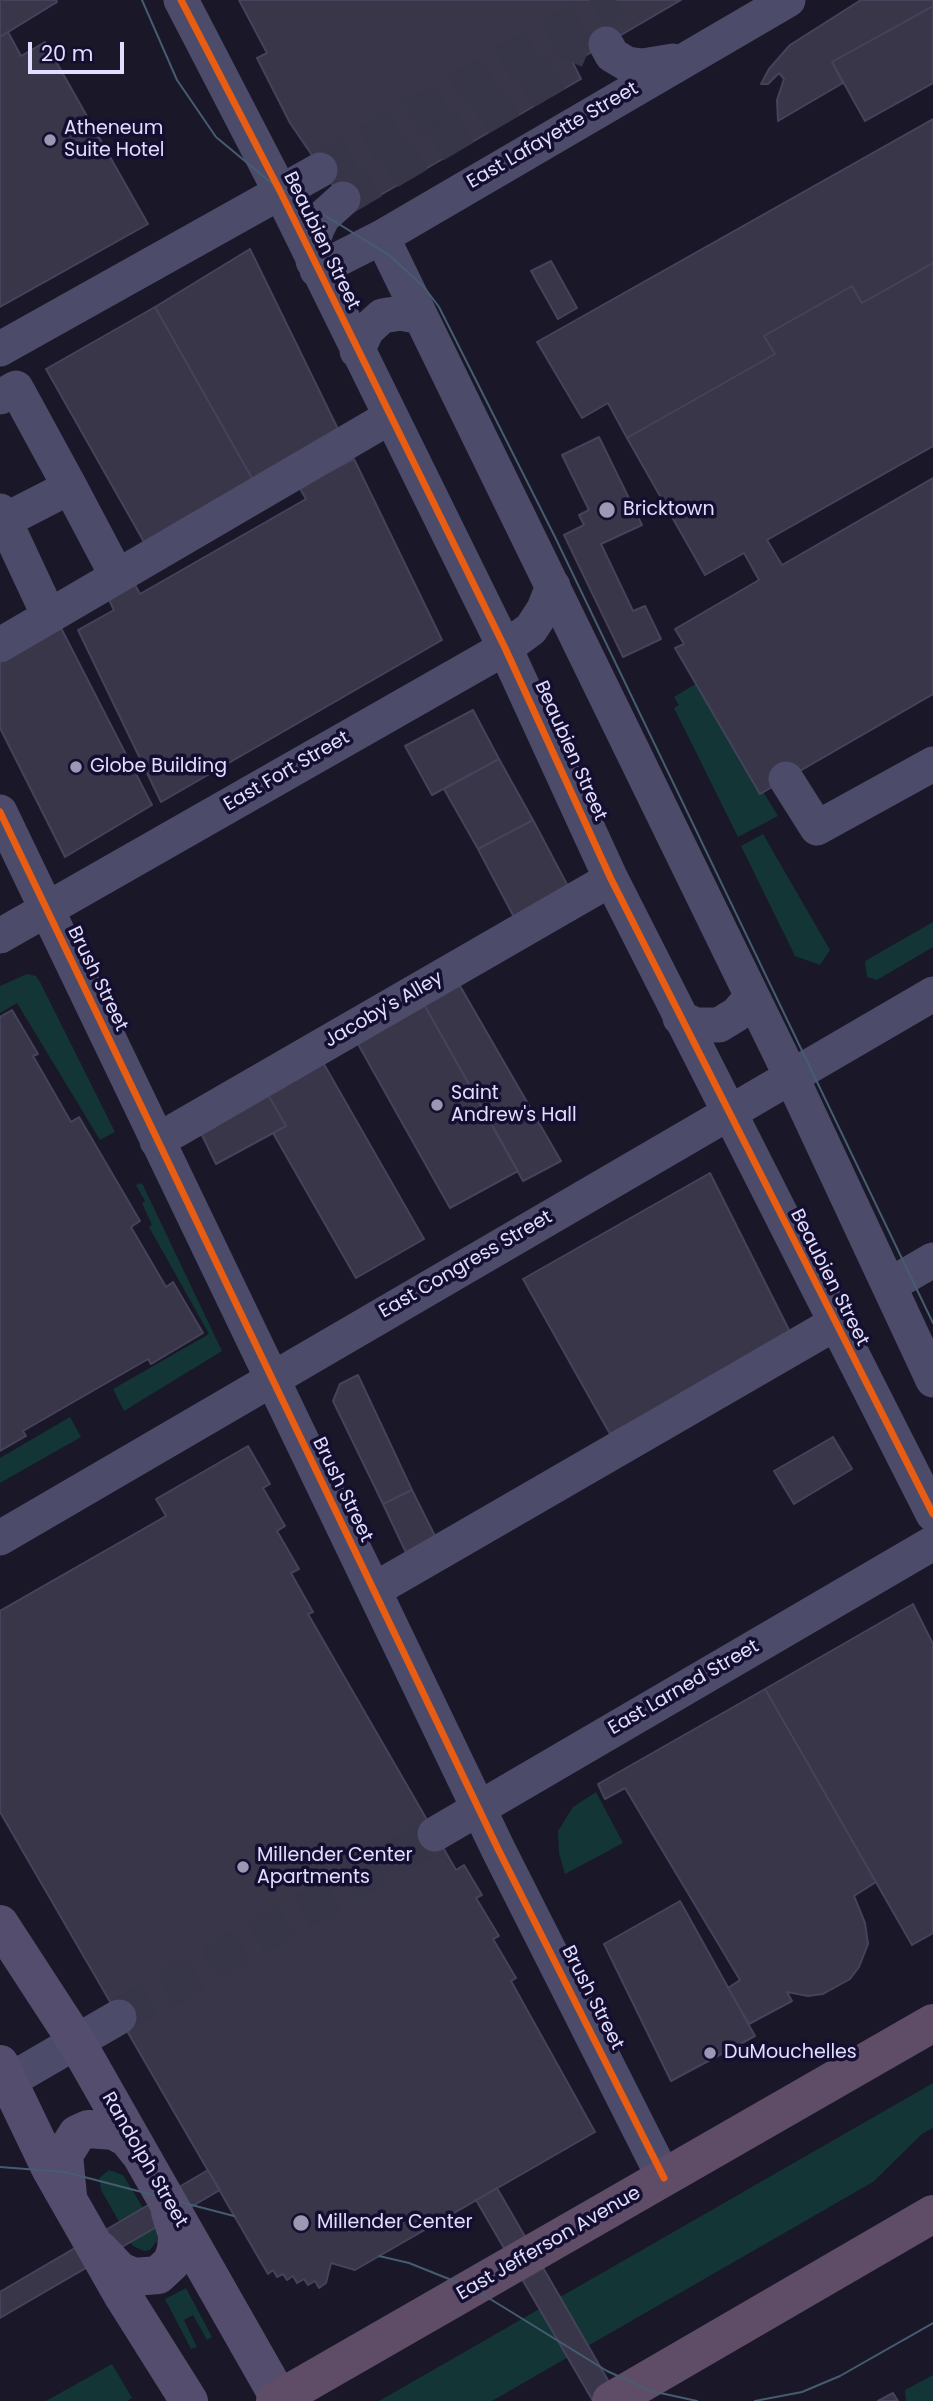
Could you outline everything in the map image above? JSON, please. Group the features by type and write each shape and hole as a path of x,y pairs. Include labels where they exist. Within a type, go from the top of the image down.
{"highway":[{"name":"East Jefferson Avenue","path":"278,2400 933,2023"},
{"path":"611,2401 928,2217 933,2184"}],"main road":[{"name":"Randolph Street","path":"1,1939 76,2042 278,2400"},
{"path":"3,2077 30,2133 189,2401"},
{"path":"68,2198 63,2173 64,2155 69,2142 88,2129 114,2131 127,2138 143,2157"},
{"path":"94,2244 120,2271 134,2277 158,2275 169,2267 176,2249 177,2235 167,2200"}],"street":[{"name":"Beaubien Street","path":"181,0 281,193 505,648 611,880 834,1324 933,1514"},
{"name":"East Lafayette Street","path":"315,265 382,237 788,0"},
{"path":"606,44 612,55 627,64 643,66 684,60"},
{"path":"0,349 320,170"},
{"path":"315,265 312,244 317,229 323,217 343,199"},
{"path":"382,237 791,1076 933,1380"},
{"path":"357,351 367,330 382,316 401,313 421,317"},
{"path":"0,397 16,388 117,576"},
{"path":"0,645 390,417"},
{"path":"49,616 2,518 70,487"},
{"name":"East Fort Street","path":"0,936 505,648 531,629 553,586"},
{"path":"786,779 817,828 933,764"},
{"name":"Brush Street","path":"0,812 478,1807 664,2178"},
{"name":"Jacoby's Alley","path":"157,1140 611,880"},
{"name":"East Congress Street","path":"0,1538 933,994"},
{"path":"680,1017 696,1025 719,1024 737,1014 752,996"},
{"path":"890,1285 933,1260"},
{"path":"373,1590 834,1324"},
{"name":"East Larned Street","path":"435,1834 933,1543"},
{"path":"3,2077 76,2042 119,2017"}],"green space":[{"path":"697,683 778,816 738,837 674,708 679,705 674,697"},
{"path":"763,834 830,950 820,965 795,956 741,846"},
{"path":"933,922 933,947 877,980 867,977 865,961"},
{"path":"27,974 36,976 40,982 115,1132 100,1140 17,1003 0,1013 0,986"},
{"path":"142,1183 222,1351 124,1411 113,1389 209,1334 149,1227 152,1225 142,1203 145,1201 136,1185"},
{"path":"70,1417 81,1437 0,1483 0,1458"},
{"path":"596,1792 623,1843 565,1874 559,1853 558,1831 573,1807"},
{"path":"933,2083 933,2128 922,2134 873,2182 492,2401 379,2401"},
{"path":"109,2170 123,2175 157,2231 157,2241 150,2250 144,2251 133,2246 101,2190 99,2178"},
{"path":"186,2288 212,2337 207,2340 193,2315 184,2320 197,2347 191,2349 165,2299"},
{"path":"112,2364 132,2398 127,2401 46,2401"},
{"path":"933,2375 933,2401 906,2401 905,2390"}],"building":[{"path":"0,0 56,0 57,2 0,37"},
{"path":"239,0 681,0 573,63 581,79 351,212 290,123 257,58 267,53"},
{"path":"861,0 933,0 933,6 832,62 843,83 778,121 777,100 784,79 779,73 768,84 761,84 769,69 790,45"},
{"path":"933,6 933,83 865,121 832,62"},
{"name":"Atheneum Suite Hotel","path":"8,32 21,56 45,42 148,224 0,307 0,37"},
{"path":"933,119 933,263 862,303 852,286 764,336 775,354 627,438 608,403 582,418 537,342"},
{"path":"250,249 338,429 253,480 155,307"},
{"path":"551,261 577,308 558,319 531,271"},
{"path":"933,263 933,446 767,540 782,565 933,478 933,694 760,794 675,648 684,644 675,629 759,580 744,553 705,575 627,438 775,354 764,336 852,286 862,303"},
{"path":"155,307 253,480 144,542 46,369"},
{"path":"599,437 642,525 601,544 633,611 645,606 661,639 623,657 564,535 584,525 579,515 589,510 562,455"},
{"path":"354,459 442,640 161,802 78,630 114,610 108,598 134,583 140,594 306,499 299,487"},
{"name":"Globe Building","path":"60,626 152,805 65,857 0,728 0,660"},
{"path":"473,710 499,759 432,795 405,746"},
{"path":"499,759 533,820 478,849 444,789"},
{"path":"533,820 570,890 515,919 478,849"},
{"path":"456,979 561,1161 523,1181 421,999"},
{"name":"Saint Andrew's Hall","path":"421,999 518,1171 450,1208 354,1037"},
{"path":"12,1010 38,1054 33,1056 71,1122 79,1117 140,1221 131,1227 166,1287 173,1282 203,1333 151,1364 148,1359 23,1431 26,1436 0,1451 0,1017"},
{"path":"321,1059 424,1239 356,1278 273,1133 286,1126 266,1091"},
{"path":"266,1091 286,1126 216,1164 199,1129"},
{"path":"710,1173 791,1334 610,1434 523,1279"},
{"path":"358,1375 412,1490 383,1504 333,1401 340,1384"},
{"path":"833,1437 852,1469 794,1504 774,1471"},
{"name":"Millender Center Apartments","path":"248,1446 270,1484 263,1488 285,1526 277,1531 299,1569 291,1573 313,1612 308,1614 456,1870 464,1865 482,1895 476,1898 499,1936 493,1939 516,1978 511,1981 595,2132 355,2270 331,2263 326,2283 319,2288 315,2281 308,2285 304,2279 297,2283 293,2276 287,2280 283,2274 277,2277 273,2270 268,2274 0,1812 0,1611 166,1516 156,1499"},
{"path":"412,1490 439,1544 409,1559 383,1504"},
{"path":"913,1604 933,1644 933,1933 912,1945 765,1689"},
{"path":"765,1689 876,1882 854,1896 865,1923 868,1944 859,1967 850,1979 823,1994 808,1996 787,1992 792,2001 749,2024 728,1988 740,1980 625,1788 605,1799 598,1784"},
{"path":"680,1901 755,2036 671,2081 604,1944"},
{"path":"208,2170 220,2190 0,2318 0,2292"},
{"path":"497,2188 620,2401 593,2401 476,2200"},
{"path":"893,2393 898,2401 878,2401"}],"tunnel":[{"path":"320,170 615,0"},
{"path":"343,199 561,71 584,17"},
{"path":"119,2017 435,1834"}],"tram line":[{"path":"142,0 177,80 216,137 269,181 389,255 424,287 439,307 555,537 933,1323"},
{"path":"0,2167 65,2172 234,2216"},
{"path":"379,2256 409,2263 474,2289 607,2371 651,2391 697,2401"},
{"path":"755,2401 802,2392 840,2376 933,2323"}],"cycle path":[{"path":"181,0 281,193 505,648 611,879 933,1514"},
{"path":"0,812 499,1851 664,2178"}],"place":[{"name":"Atheneum Suite Hotel","path":"50,140"},
{"name":"Bricktown","path":"607,510"},
{"name":"Globe Building","path":"76,767"},
{"name":"Saint Andrew's Hall","path":"437,1105"},
{"name":"Millender Center Apartments","path":"243,1867"},
{"name":"DuMouchelles","path":"710,2053"},
{"name":"Millender Center","path":"301,2223"}]}
